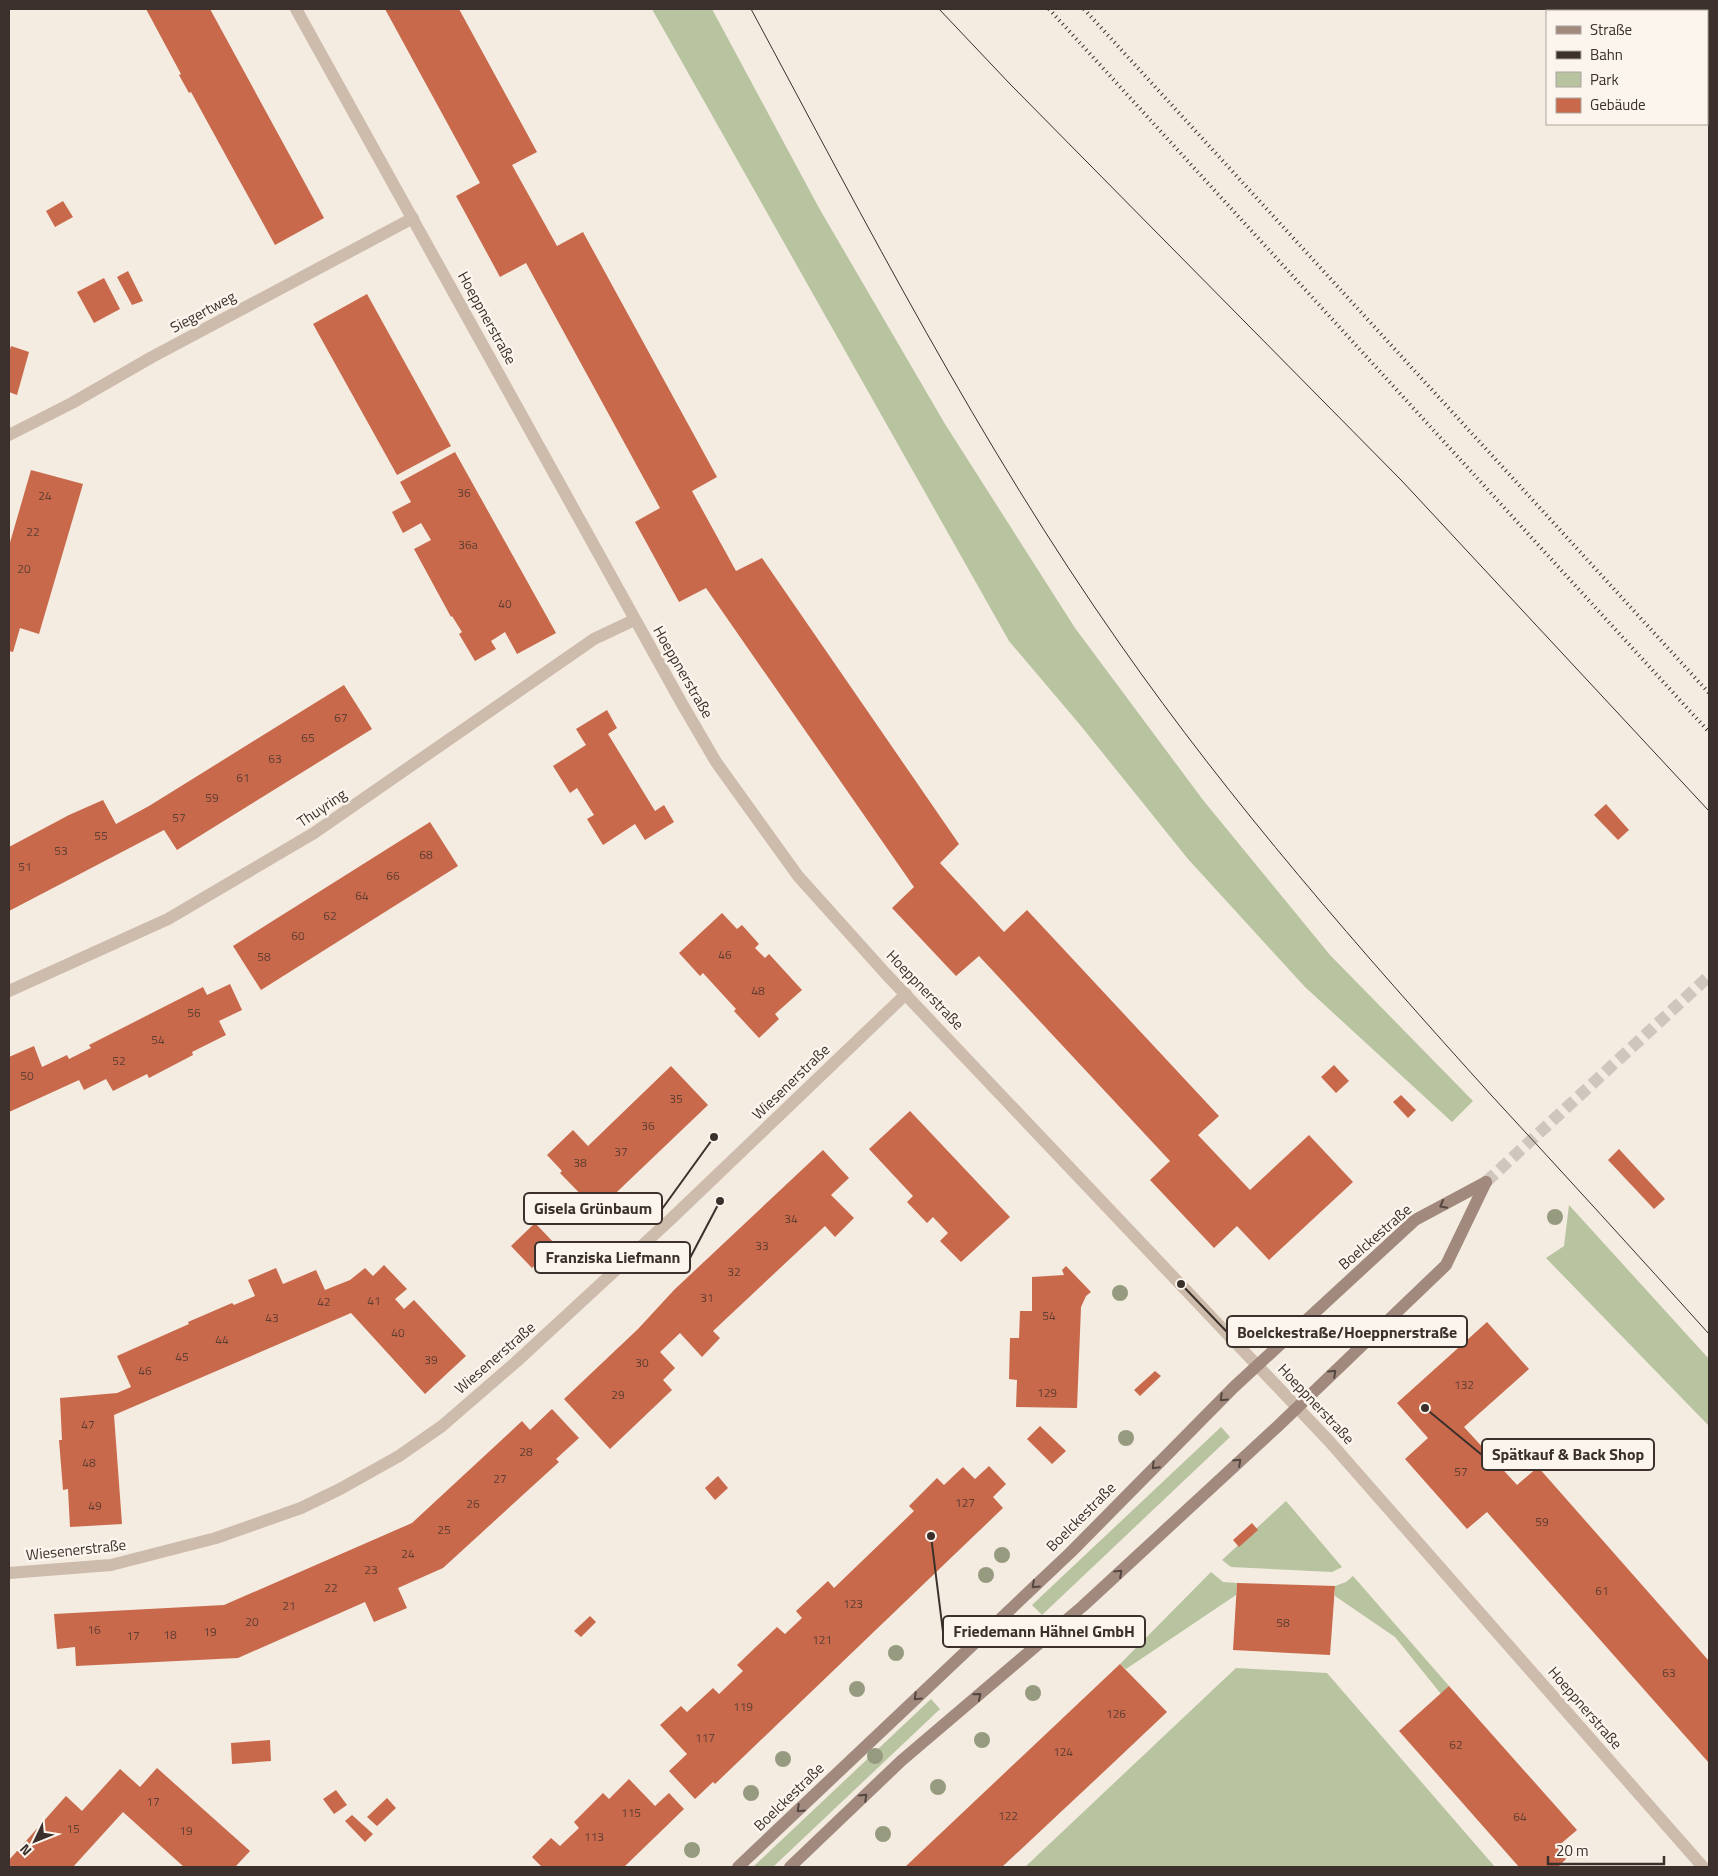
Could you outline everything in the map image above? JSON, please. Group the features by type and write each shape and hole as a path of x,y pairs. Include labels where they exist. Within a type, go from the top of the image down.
{"main road":[{"name":"Boelckestraße","path":"738,1867 1071,1552 1189,1431 1258,1365 1415,1220 1486,1182 1446,1265 1084,1606 901,1761 790,1867"}],"street":[{"name":"Hoeppnerstraße","path":"296,9 634,620 716,762 792,869 906,994 1329,1441 1703,1867"},
{"name":"Siegertweg","path":"9,436 72,404 152,357 413,218"},
{"name":"Thuyring","path":"9,991 168,919 306,838 594,639 634,620"},
{"name":"Wiesenerstraße","path":"9,1573 110,1566 216,1538 301,1508 399,1456 442,1426 516,1362 670,1220 906,994"}],"green space":[{"path":"652,9 712,9 819,208 945,424 1075,628 1203,800 1330,955 1473,1101 1452,1122 1305,987 1188,859 1081,726 1009,641"},
{"path":"1569,1205 1709,1359 1709,1426 1546,1258 1564,1246"},
{"path":"1221,1427 1230,1437 1042,1615 1032,1605"},
{"path":"1286,1501 1342,1567 1332,1572 1231,1567 1222,1560"},
{"path":"1211,1572 1223,1582 1237,1583 1236,1595 1126,1669 1120,1664"},
{"path":"1353,1576 1449,1686 1441,1694 1395,1637 1335,1596 1335,1586 1346,1582"},
{"path":"1236,1668 1327,1673 1495,1867 1025,1867"},
{"path":"931,1699 940,1709 773,1867 753,1867"}],"building":[{"path":"146,9 210,9 324,218 275,245 191,92 189,93 179,75 181,74"},
{"path":"385,9 459,9 537,152 512,165 557,246 583,232 717,477 692,491 736,571 762,558 959,844 940,863 1004,932 1027,910 1219,1116 1198,1135 1250,1190 1309,1135 1353,1182 1269,1260 1237,1226 1214,1248 1150,1180 1170,1161 979,956 956,976 892,908 914,887 706,588 679,602 635,522 660,508 526,263 500,277 456,196 480,183"},
{"path":"63,201 73,217 55,227 46,211"},
{"path":"128,271 143,301 132,305 117,277"},
{"path":"104,278 120,309 94,323 77,292"},
{"path":"367,294 451,446 397,475 313,324"},
{"path":"11,346 29,352 17,395 9,392 9,353"},
{"path":"455,452 556,633 517,654 505,632 491,641 496,649 475,661 459,634 462,632 451,617 414,549 431,540 421,523 403,533 392,512 411,502 400,482"},
{"path":"31,470 83,484 39,634 20,628 13,652 9,651 9,546"},
{"path":"344,685 372,729 177,850 164,830 9,911 9,847 69,815 103,800 116,824 149,806"},
{"path":"607,710 617,728 608,734 655,811 664,805 674,822 645,840 635,824 603,845 587,819 594,815 577,788 570,793 553,766 586,745 576,729"},
{"path":"1606,804 1629,830 1618,840 1594,815"},
{"path":"430,822 458,866 261,990 233,946"},
{"path":"722,913 737,929 742,925 759,944 755,948 765,958 769,954 802,990 775,1014 779,1019 759,1038 734,1011 736,1009 703,973 700,976 679,953"},
{"path":"230,984 242,1010 219,1021 226,1035 192,1052 193,1055 149,1078 147,1074 113,1091 106,1079 84,1090 79,1080 9,1112 9,1057 34,1046 42,1067 67,1055 69,1059 91,1048 89,1045 203,987 207,995"},
{"path":"1334,1065 1349,1081 1336,1093 1321,1077"},
{"path":"671,1066 708,1105 597,1211 560,1173 562,1171 547,1155 573,1130 588,1146"},
{"path":"1401,1095 1416,1110 1408,1118 1393,1102"},
{"path":"910,1111 1010,1217 961,1262 940,1241 948,1233 933,1217 927,1223 907,1202 913,1196 869,1149"},
{"path":"1619,1149 1665,1199 1654,1209 1608,1160"},
{"path":"823,1150 849,1178 831,1195 854,1218 835,1237 825,1226 713,1331 720,1338 702,1357 680,1333 660,1352 675,1368 663,1380 672,1390 610,1449 564,1399 638,1329 674,1290"},
{"path":"535,1223 556,1245 532,1268 511,1246"},
{"path":"384,1265 407,1289 395,1299 404,1309 414,1300 466,1356 425,1394 351,1313 114,1415 122,1524 70,1527 68,1489 63,1490 59,1440 62,1440 60,1398 117,1393 131,1387 117,1356 189,1324 188,1322 232,1303 234,1305 255,1296 248,1280 276,1268 283,1284 316,1270 325,1290 350,1280 365,1268 373,1276"},
{"path":"1066,1266 1091,1292 1086,1296 1081,1307 1077,1408 1016,1407 1017,1380 1009,1379 1010,1338 1019,1338 1020,1311 1032,1311 1032,1277 1064,1275 1062,1270"},
{"path":"1487,1322 1529,1369 1464,1427 1517,1485 1538,1467 1709,1661 1709,1763 1487,1512 1467,1529 1405,1459 1428,1438 1397,1403"},
{"path":"1155,1371 1161,1376 1140,1396 1134,1390"},
{"path":"552,1409 579,1438 556,1459 559,1462 443,1568 398,1588 407,1608 374,1622 365,1602 238,1658 76,1666 75,1647 57,1649 54,1614 224,1605 412,1523 522,1421 530,1430"},
{"path":"1040,1426 1066,1451 1052,1464 1027,1439"},
{"path":"989,1466 1006,1484 993,1497 1003,1508 715,1784 713,1782 695,1799 669,1771 687,1754 660,1725 681,1706 687,1712 713,1688 719,1694 743,1671 737,1665 777,1627 785,1634 802,1618 796,1611 828,1581 834,1588 914,1511 909,1506 937,1478 944,1485 963,1467 975,1479"},
{"path":"718,1476 728,1488 715,1500 705,1488"},
{"path":"1252,1523 1258,1530 1239,1547 1233,1540"},
{"path":"1237,1583 1335,1586 1330,1655 1233,1650"},
{"path":"590,1616 596,1622 581,1637 574,1631"},
{"path":"1120,1664 1167,1712 1111,1765 1002,1867 905,1867"},
{"path":"1449,1686 1577,1830 1557,1847 1566,1859 1558,1867 1519,1867 1399,1731"},
{"path":"270,1740 271,1761 232,1764 231,1743"},
{"path":"157,1768 250,1851 235,1867 184,1867 123,1812 73,1867 9,1867 9,1860 66,1796 82,1811 120,1769 140,1787"},
{"path":"629,1779 655,1806 669,1793 684,1809 624,1867 542,1867 532,1857 551,1838 560,1846 579,1828 574,1822 603,1793 609,1799"},
{"path":"336,1790 347,1805 334,1814 323,1799"},
{"path":"387,1798 396,1808 377,1826 367,1817"},
{"path":"352,1815 373,1834 365,1842 345,1821"}],"tunnel":[{"path":"1486,1182 1709,976"}],"tram line":[{"path":"751,9 882,252 972,412 1068,568 1120,644 1207,762 1299,876 1394,987 1709,1334"},
{"path":"939,9 1010,84 1402,481 1709,811"}],"railway":[{"path":"1049,9 1709,732"},
{"path":"1084,9 1709,693"}],"place":[{"name":"Gisela Grünbaum","path":"714,1137"},
{"name":"Franziska Liefmann","path":"720,1201"},
{"name":"Boelckestraße/Hoeppnerstraße","path":"1181,1284"},
{"name":"Spätkauf & Back Shop","path":"1425,1408"},
{"name":"Friedemann Hähnel GmbH","path":"931,1536"}]}
